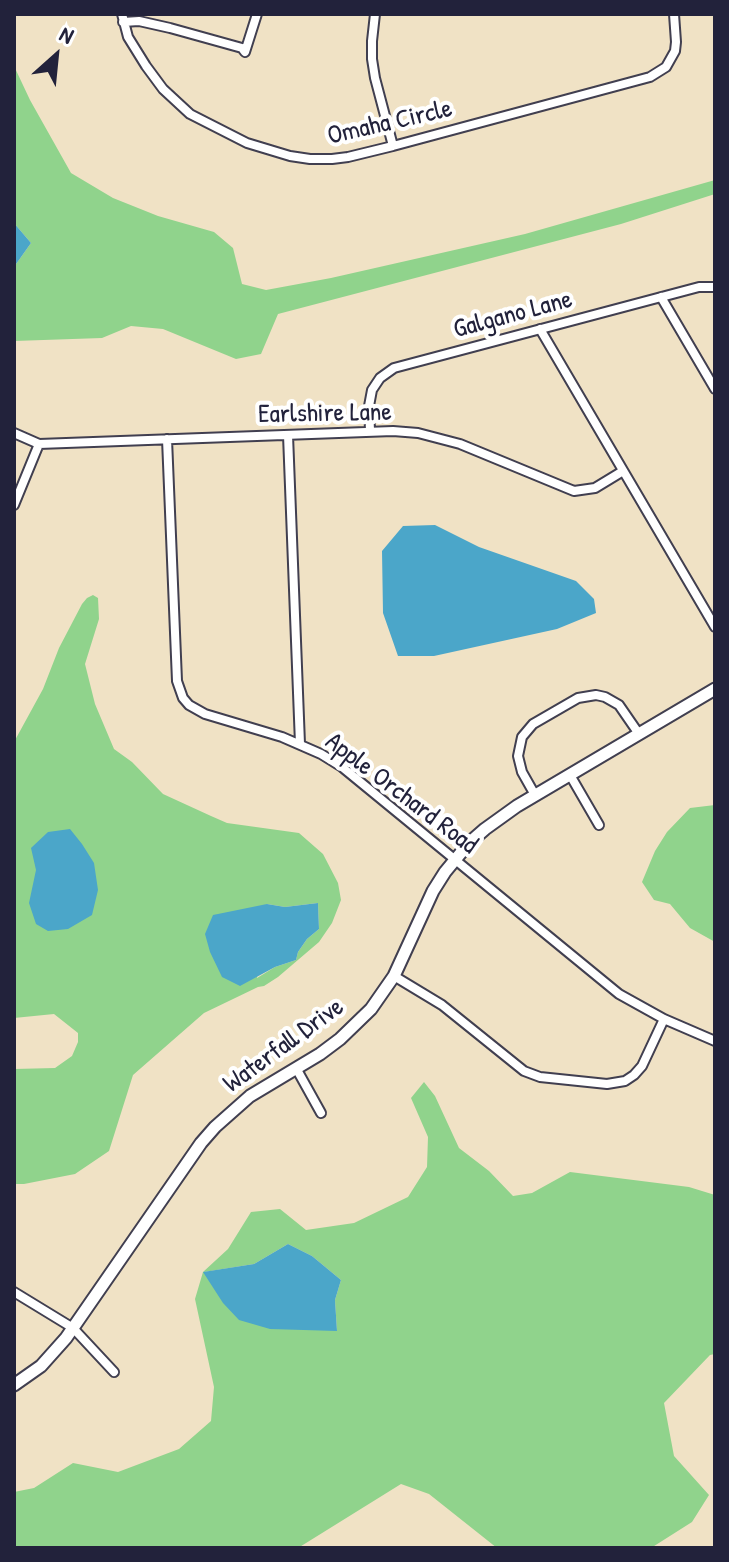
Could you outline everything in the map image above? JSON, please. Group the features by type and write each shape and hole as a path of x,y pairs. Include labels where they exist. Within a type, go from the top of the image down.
{"street":[{"path":"123,18 242,48 245,52 257,14"},
{"path":"375,14 372,59 393,146"},
{"name":"Omaha Circle","path":"123,18 128,37 146,66 179,106 247,143 310,159 348,157 650,77 666,67 675,51 674,14"},
{"name":"Galgano Lane","path":"370,431 370,397 375,383 394,368 699,287 715,287"},
{"path":"661,297 715,389"},
{"path":"540,329 715,627"},
{"name":"Earlshire Lane","path":"14,433 39,444 370,431 418,433 450,441 574,491 595,488 623,471"},
{"path":"288,435 300,744"},
{"name":"Apple Orchard Road","path":"167,439 177,681 183,698 196,710 300,744 342,767 619,994 664,1019 715,1041"},
{"path":"14,505 39,444"},
{"name":"Waterfall Drive","path":"14,1385 54,1353 215,1127 250,1096 320,1054 371,1009 394,976 433,891 455,860 485,829 535,795 715,689"},
{"path":"535,795 522,772 518,756 519,747 533,724 578,698 605,697 619,705 639,734"},
{"path":"570,775 599,825"},
{"path":"394,976 442,1005 524,1071 540,1077 607,1084 625,1081 642,1066 664,1019"},
{"path":"296,1068 321,1113"},
{"path":"14,1292 73,1328 114,1372"}],"green space":[{"path":"14,66 71,173 113,198 158,216 214,232 233,248 242,284 266,290 525,234 715,180 715,194 621,224 278,314 261,354 236,359 163,329 131,326 102,338 14,341 14,267 31,243 14,223"},
{"path":"93,595 98,598 99,619 85,664 95,704 114,749 132,762 163,794 211,816 227,823 299,833 323,854 338,883 341,900 332,923 319,942 278,977 204,1013 133,1075 109,1151 75,1174 14,1184 14,1069 55,1068 72,1056 78,1033 54,1014 14,1018 14,742 87,598","holes":["318,903 319,929 307,939 296,960 275,967 257,978 267,904 285,907"]},
{"path":"715,805 715,942 690,928 670,904 654,900 642,882 667,832 690,808"},
{"path":"424,1082 435,1096 459,1148 489,1171 513,1196 532,1193 570,1172 689,1187 715,1195 715,1354 710,1355 664,1403 674,1456 709,1495 692,1522 651,1548 497,1548 429,1494 401,1484 298,1548 14,1548 14,1492 34,1488 73,1463 118,1472 179,1449 211,1421 214,1387 195,1299 203,1272 228,1249 251,1212 280,1209 306,1230 354,1223 408,1197 427,1167 428,1137 411,1098","holes":["288,1244 312,1256 341,1280 335,1300 337,1331 204,1272 254,1264"]}],"water":[{"path":"14,223 31,243 14,267"},
{"path":"435,525 479,547 576,581 594,599 596,613 557,629 434,656 398,656 383,613 382,551 403,526"},
{"path":"70,829 94,863 98,890 92,915 68,929 48,931 36,924 29,903 36,870 31,848 48,832"},
{"path":"318,903 319,929 307,939 296,960 275,967 240,986 222,977 205,934 213,915 267,904 285,907"},
{"path":"288,1244 312,1256 341,1280 335,1300 337,1331 270,1329 239,1320 223,1303 203,1272 254,1264"}]}
